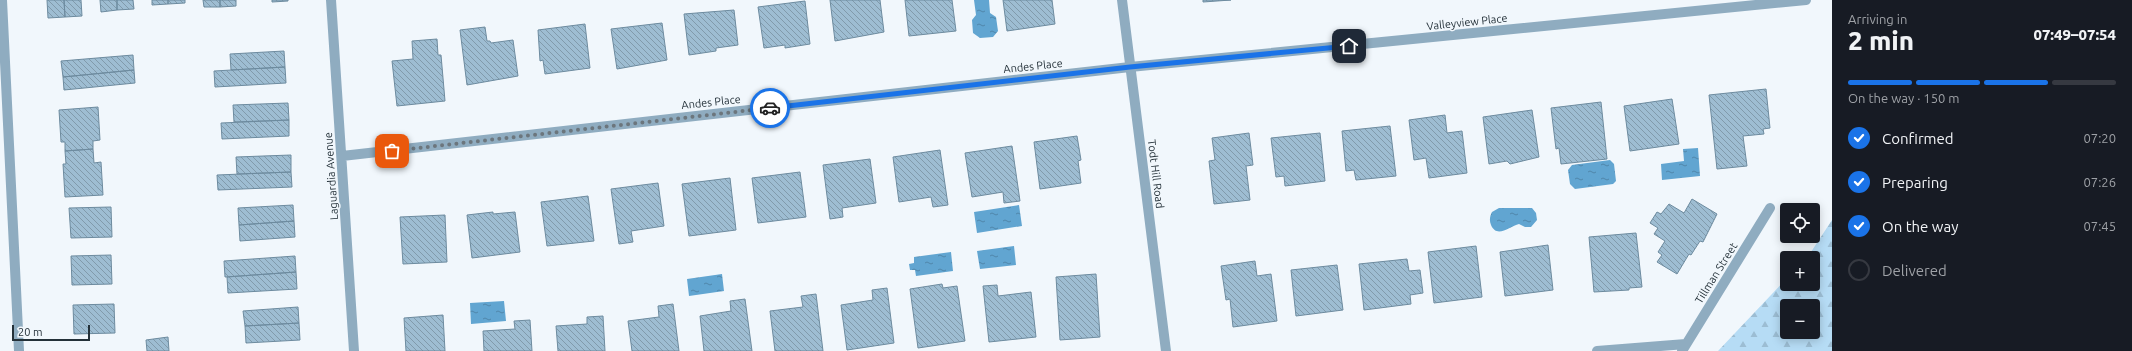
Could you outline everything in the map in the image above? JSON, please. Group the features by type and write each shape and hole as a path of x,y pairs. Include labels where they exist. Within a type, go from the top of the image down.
{"street":[{"path":"2,0 19,351"},
{"name":"Laguardia Avenue","path":"331,0 354,351"},
{"name":"Todt Hill Road","path":"1122,0 1166,351"},
{"name":"Valleyview Place","path":"1130,67 1806,0"},
{"name":"Andes Place","path":"342,156 1130,67"},
{"name":"Tillman Street","path":"1684,347 1770,208"},
{"path":"1597,351 1684,347"}],"green space":[{"path":"1832,220 1832,351 1718,351 1780,285 1780,291 1820,291 1820,251 1812,251 1817,243 1820,243 1820,238"}],"water":[{"path":"974,0 989,0 990,13 996,17 998,31 993,37 980,38 973,33 972,20 976,15"},
{"path":"1698,148 1700,176 1662,180 1661,164 1684,161 1683,149"},
{"path":"1610,160 1614,164 1616,181 1613,184 1575,189 1570,184 1568,170 1572,165"},
{"path":"1019,205 1022,226 977,233 974,212"},
{"path":"1499,208 1532,208 1536,213 1537,220 1531,227 1525,227 1519,224 1497,231 1491,225 1490,218 1492,212"},
{"path":"1014,246 1016,265 980,269 977,251"},
{"path":"951,252 953,271 916,276 915,270 910,270 909,264 914,263 914,257"},
{"path":"722,274 724,291 689,296 687,279"},
{"path":"504,301 506,321 471,324 470,303"}],"building":[{"path":"47,0 64,0 65,17 48,18"},
{"path":"64,0 81,0 82,16 65,17"},
{"path":"100,0 117,0 117,10 101,12"},
{"path":"117,0 133,0 134,9 117,10"},
{"path":"152,0 168,0 168,4 152,5"},
{"path":"168,0 185,0 185,3 168,4"},
{"path":"203,0 220,0 220,7 204,7"},
{"path":"220,0 236,0 236,6 220,7"},
{"path":"272,0 288,0 288,1 272,2"},
{"path":"830,0 880,0 884,32 835,41"},
{"path":"905,0 952,0 956,31 909,36"},
{"path":"1003,0 1052,0 1055,24 1007,31"},
{"path":"1203,0 1231,0 1203,2"},
{"path":"805,1 810,44 785,48 785,45 764,48 758,7"},
{"path":"734,10 738,45 716,48 716,51 689,55 684,14"},
{"path":"662,23 667,60 617,69 611,29"},
{"path":"585,24 590,68 545,74 543,60 540,61 538,30"},
{"path":"485,27 487,41 490,41 491,43 513,40 518,76 467,85 460,30"},
{"path":"437,39 438,55 441,55 445,101 397,106 392,61 413,59 412,41"},
{"path":"284,51 285,67 231,70 230,54"},
{"path":"133,55 134,70 63,77 61,61"},
{"path":"285,67 286,83 215,87 214,71"},
{"path":"134,70 135,83 64,90 63,77"},
{"path":"1766,89 1770,128 1763,129 1764,134 1743,136 1747,166 1717,169 1709,95"},
{"path":"1672,99 1679,144 1630,151 1624,106"},
{"path":"1601,102 1607,159 1561,164 1559,148 1556,149 1551,108"},
{"path":"288,103 289,120 234,122 233,105"},
{"path":"98,107 100,140 93,141 93,149 65,151 65,142 61,142 59,110"},
{"path":"1532,110 1539,157 1510,164 1507,161 1489,164 1483,117"},
{"path":"1445,115 1447,133 1462,131 1467,173 1429,178 1426,158 1414,160 1409,120"},
{"path":"289,120 289,136 222,139 221,123"},
{"path":"1390,126 1396,176 1356,180 1354,170 1346,171 1342,131"},
{"path":"1249,133 1253,165 1246,166 1250,200 1214,204 1209,161 1215,160 1212,138"},
{"path":"1320,133 1325,181 1285,186 1284,176 1276,177 1271,138"},
{"path":"1077,136 1081,160 1078,161 1081,183 1040,189 1034,142"},
{"path":"1012,146 1020,201 1004,203 1003,192 972,197 965,153"},
{"path":"93,149 94,163 101,162 103,195 65,197 63,164 66,164 65,151"},
{"path":"940,150 948,205 933,207 931,197 899,202 893,157"},
{"path":"291,155 291,172 237,174 236,157"},
{"path":"870,159 876,203 842,208 843,217 830,219 823,165"},
{"path":"291,172 292,187 218,190 217,175"},
{"path":"800,172 806,217 758,223 752,178"},
{"path":"730,178 736,230 689,236 682,184"},
{"path":"658,183 664,226 631,231 633,242 619,244 611,189"},
{"path":"588,196 594,241 547,246 541,202"},
{"path":"1692,199 1717,214 1703,242 1700,241 1691,255 1689,254 1677,274 1657,262 1662,255 1658,252 1665,241 1654,234 1658,228 1650,223 1657,212 1661,214 1669,204 1684,213"},
{"path":"293,205 294,221 239,225 238,208"},
{"path":"111,207 112,237 71,238 69,208"},
{"path":"493,212 493,214 515,212 520,252 472,258 467,215"},
{"path":"445,215 447,262 403,264 400,217"},
{"path":"294,221 295,237 240,241 239,225"},
{"path":"1636,233 1642,287 1629,288 1629,290 1594,292 1589,237"},
{"path":"1548,245 1553,290 1505,296 1500,252"},
{"path":"1476,246 1482,297 1434,303 1428,252"},
{"path":"111,255 112,284 72,285 71,256"},
{"path":"295,256 296,272 225,277 224,261"},
{"path":"1407,259 1409,271 1420,270 1423,293 1410,295 1411,304 1364,310 1359,264"},
{"path":"1255,261 1257,276 1271,274 1277,321 1233,327 1230,299 1226,300 1221,266"},
{"path":"1337,265 1343,310 1296,316 1291,270"},
{"path":"296,272 297,289 228,293 227,277"},
{"path":"1096,274 1100,337 1060,340 1056,277"},
{"path":"942,284 943,288 957,286 965,341 918,348 910,289"},
{"path":"997,285 998,296 1031,292 1036,337 989,342 983,286"},
{"path":"887,288 894,343 847,350 841,305 873,300 872,290"},
{"path":"816,294 823,351 775,351 770,311 803,307 801,296"},
{"path":"745,299 752,351 704,351 700,316 731,311 730,301"},
{"path":"114,304 115,333 74,334 73,305"},
{"path":"673,304 679,351 632,351 628,321 659,317 658,306"},
{"path":"298,307 299,323 245,326 243,311"},
{"path":"443,315 445,351 406,351 404,318"},
{"path":"603,316 605,351 558,351 556,326 587,324 587,317"},
{"path":"530,320 532,351 484,351 483,331 515,329 514,321"},
{"path":"299,323 300,340 246,343 245,326"},
{"path":"168,337 169,351 147,351 146,340"}],"way so far":[{"path":"392,151 770,108"}],"route":[{"path":"770,108 1130,67 1349,46"}]}
